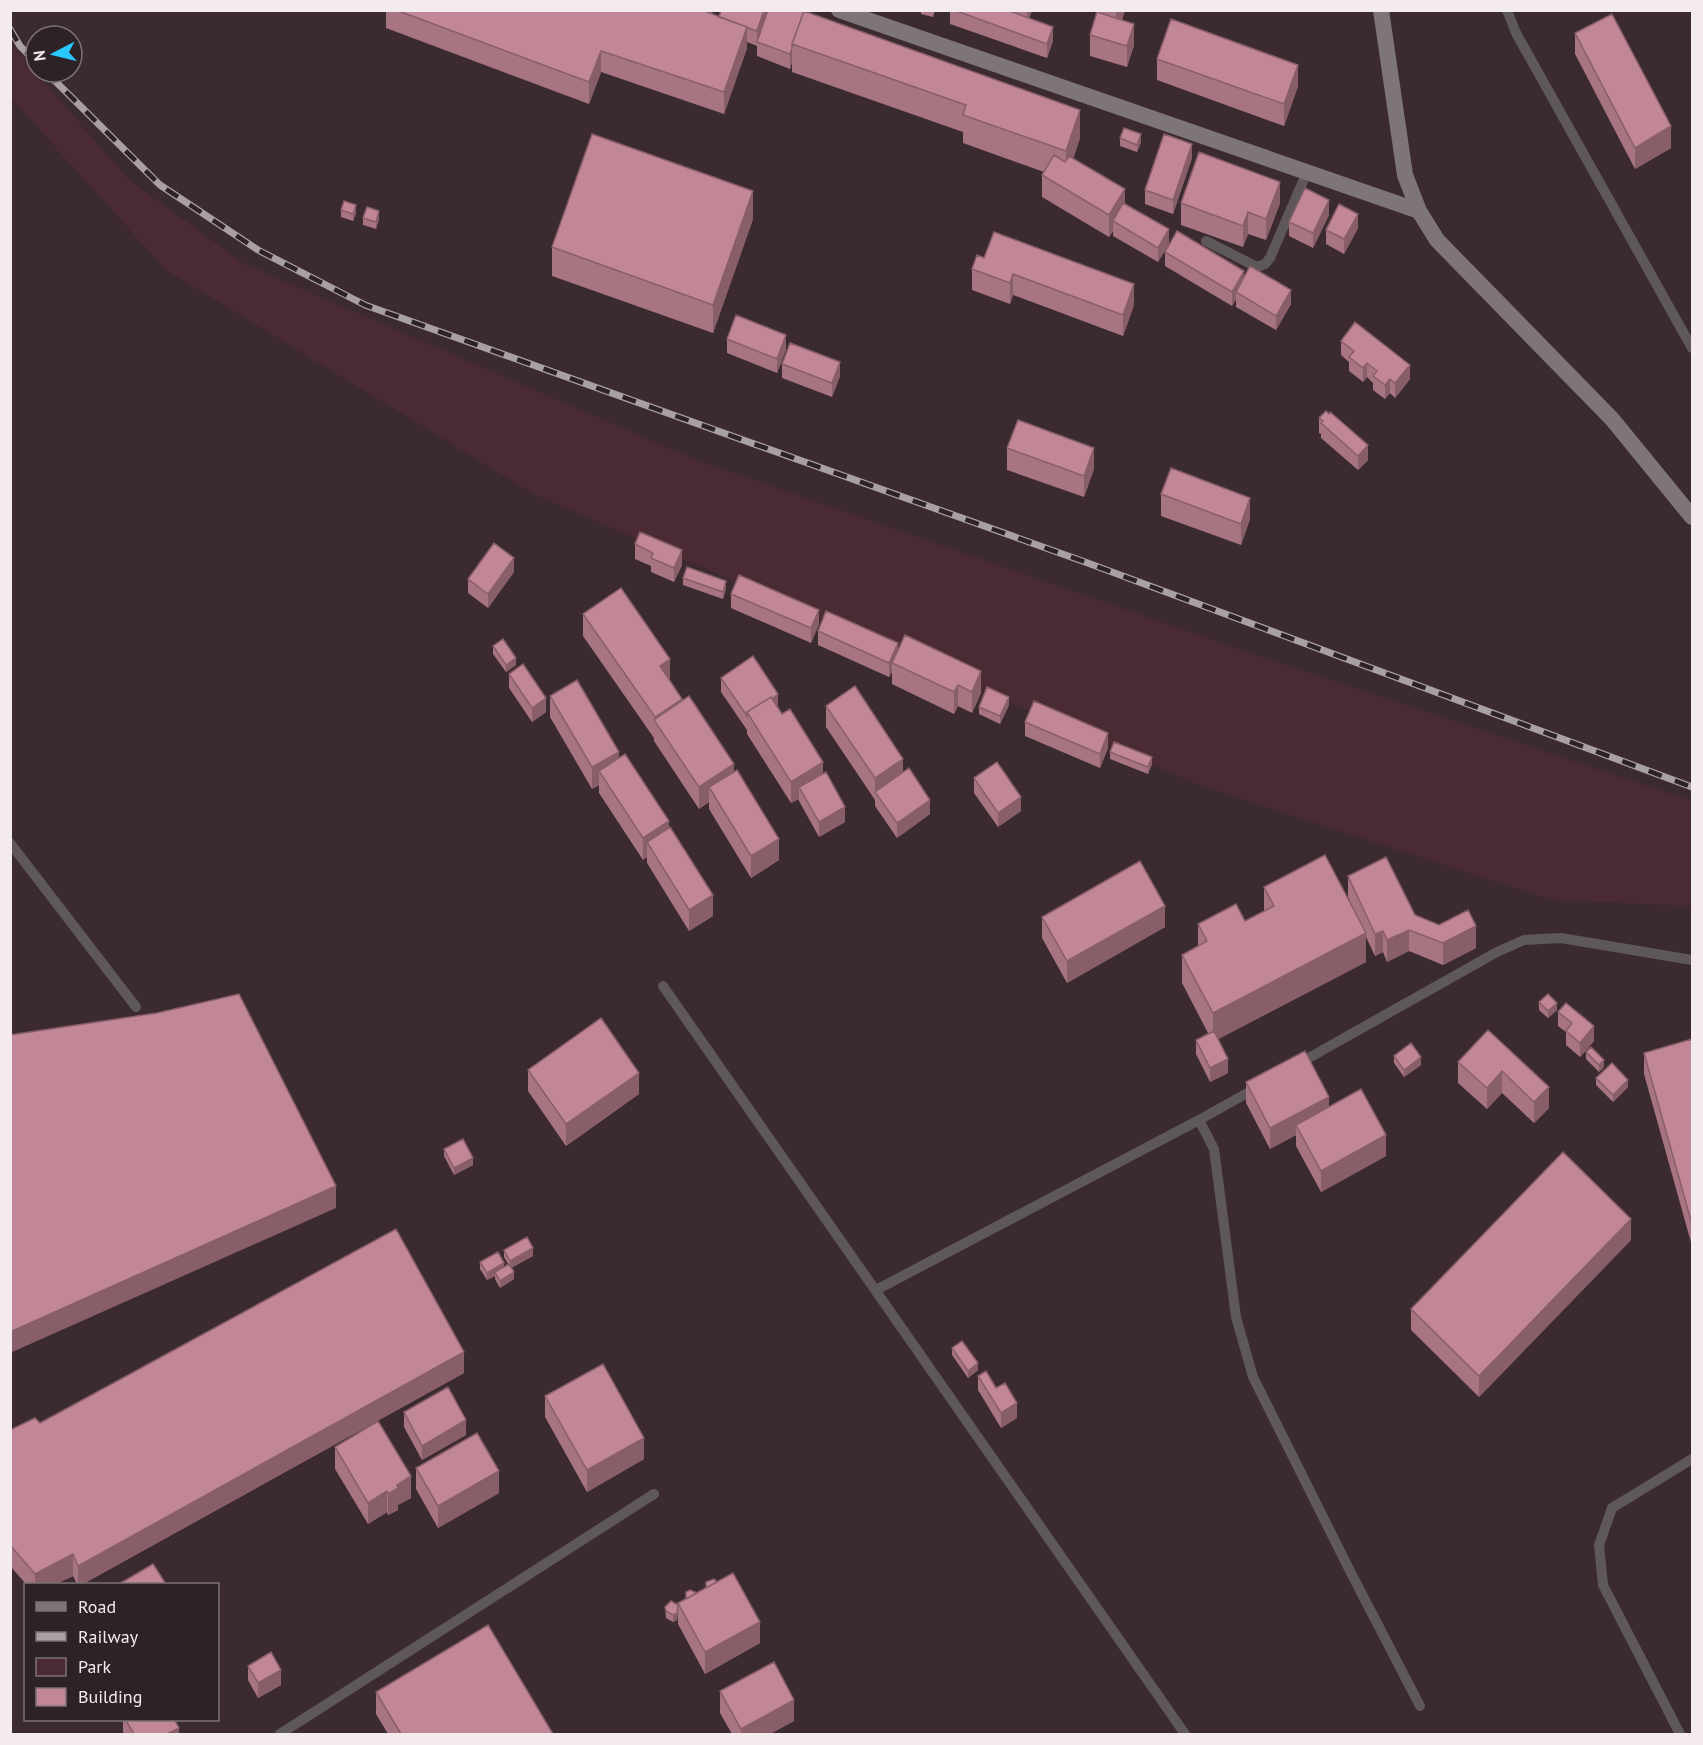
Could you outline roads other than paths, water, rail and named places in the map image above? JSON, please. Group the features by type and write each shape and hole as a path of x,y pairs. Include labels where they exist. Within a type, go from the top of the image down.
{"main road":[{"path":"839,10 1419,211"},
{"path":"1381,10 1405,175 1419,211 1437,240 1612,419 1692,517"}],"lane":[{"path":"1507,10 1516,33 1692,348"},
{"path":"1206,241 1257,267 1265,264 1270,258 1307,172"},
{"path":"10,843 136,1008"},
{"path":"1292,1068 1497,952 1524,940 1562,938 1692,960"},
{"path":"663,986 1185,1734"},
{"path":"876,1290 1199,1120 1271,1079"},
{"path":"1199,1120 1214,1149 1236,1317 1253,1377 1420,1706"},
{"path":"1680,1734 1603,1585 1599,1545 1612,1508 1692,1462"},
{"path":"280,1734 654,1494"}],"railway":[{"path":"10,29 24,50"},
{"path":"58,84 160,185 258,250 365,305 1085,562 1692,787"}]}
